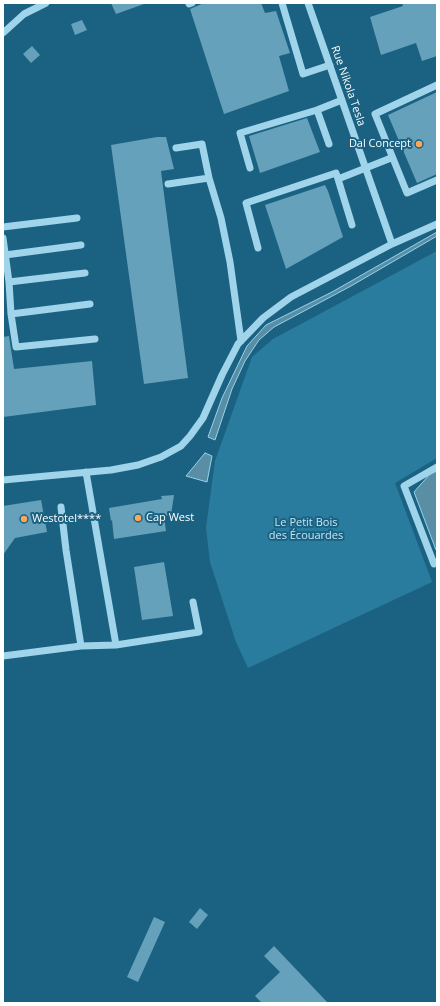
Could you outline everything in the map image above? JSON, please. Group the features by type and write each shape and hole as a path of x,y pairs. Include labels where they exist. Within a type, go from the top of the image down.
{"street":[{"path":"3,33 24,14 46,3"},
{"path":"282,3 303,74 330,64"},
{"name":"Rue Nikola Tesla","path":"308,3 392,244"},
{"path":"437,86 375,114 391,158 407,193 437,180"},
{"path":"250,168 240,133 317,110 342,100"},
{"path":"317,110 330,144"},
{"path":"176,148 202,144 209,178 221,218 230,262 241,341"},
{"path":"338,179 391,158"},
{"path":"258,248 246,203 336,173 352,225"},
{"path":"168,184 209,178"},
{"path":"3,227 77,218"},
{"path":"3,480 111,470 161,457 181,446 203,418 222,375 241,341 263,318 291,297 392,244 437,224"},
{"path":"3,238 16,347 95,339"},
{"path":"5,255 81,244"},
{"path":"9,282 85,273"},
{"path":"11,314 90,304"},
{"path":"437,467 404,486 434,564 437,562"},
{"path":"86,472 116,645"},
{"path":"61,507 81,646"},
{"path":"3,656 81,646 116,645 199,632 193,602"}],"green space":[{"name":"Le Petit Bois des Écouardes","path":"437,251 437,458 395,483 432,582 248,668 236,642 210,562 206,528 215,461 252,357 273,339"}],"shaded area":[{"path":"437,232 437,236 351,286 274,327 259,340 245,361 232,389 215,440 208,437 222,398 247,346 266,325 332,292"},
{"path":"205,453 212,456 207,482 186,476"},
{"path":"437,471 436,550 414,492 430,474"}],"building":[{"path":"111,3 143,3 144,4 116,14"},
{"path":"204,3 261,3 265,13 276,11 290,53 279,56 289,91 224,114 190,9"},
{"path":"402,3 437,3 437,56 422,61 416,43 381,55 370,17 403,6"},
{"path":"82,20 87,30 75,35 71,24"},
{"path":"32,46 40,55 31,63 23,54"},
{"name":"Dal Concept","path":"437,92 437,174 417,183 388,115"},
{"path":"307,118 320,152 260,173 249,136"},
{"path":"157,137 166,137 174,169 161,171 188,378 144,384 111,145"},
{"path":"325,185 343,237 286,269 265,205"},
{"path":"9,336 14,369 92,361 96,405 3,417 3,337"},
{"name":"Cap West","path":"174,495 171,515 164,516 166,531 114,539 109,508 162,499 161,496"},
{"name":"Westotel****","path":"41,500 47,532 15,538 3,555 3,506"},
{"path":"164,562 173,616 142,620 134,567"},
{"path":"200,908 208,915 197,929 189,922"},
{"path":"154,917 165,922 138,982 127,977"},
{"path":"274,946 328,1003 262,1003 255,996 280,972 264,956"}],"place":[{"name":"Dal Concept","path":"419,144"},
{"name":"Cap West","path":"138,518"},
{"name":"Westotel****","path":"24,519"}]}
